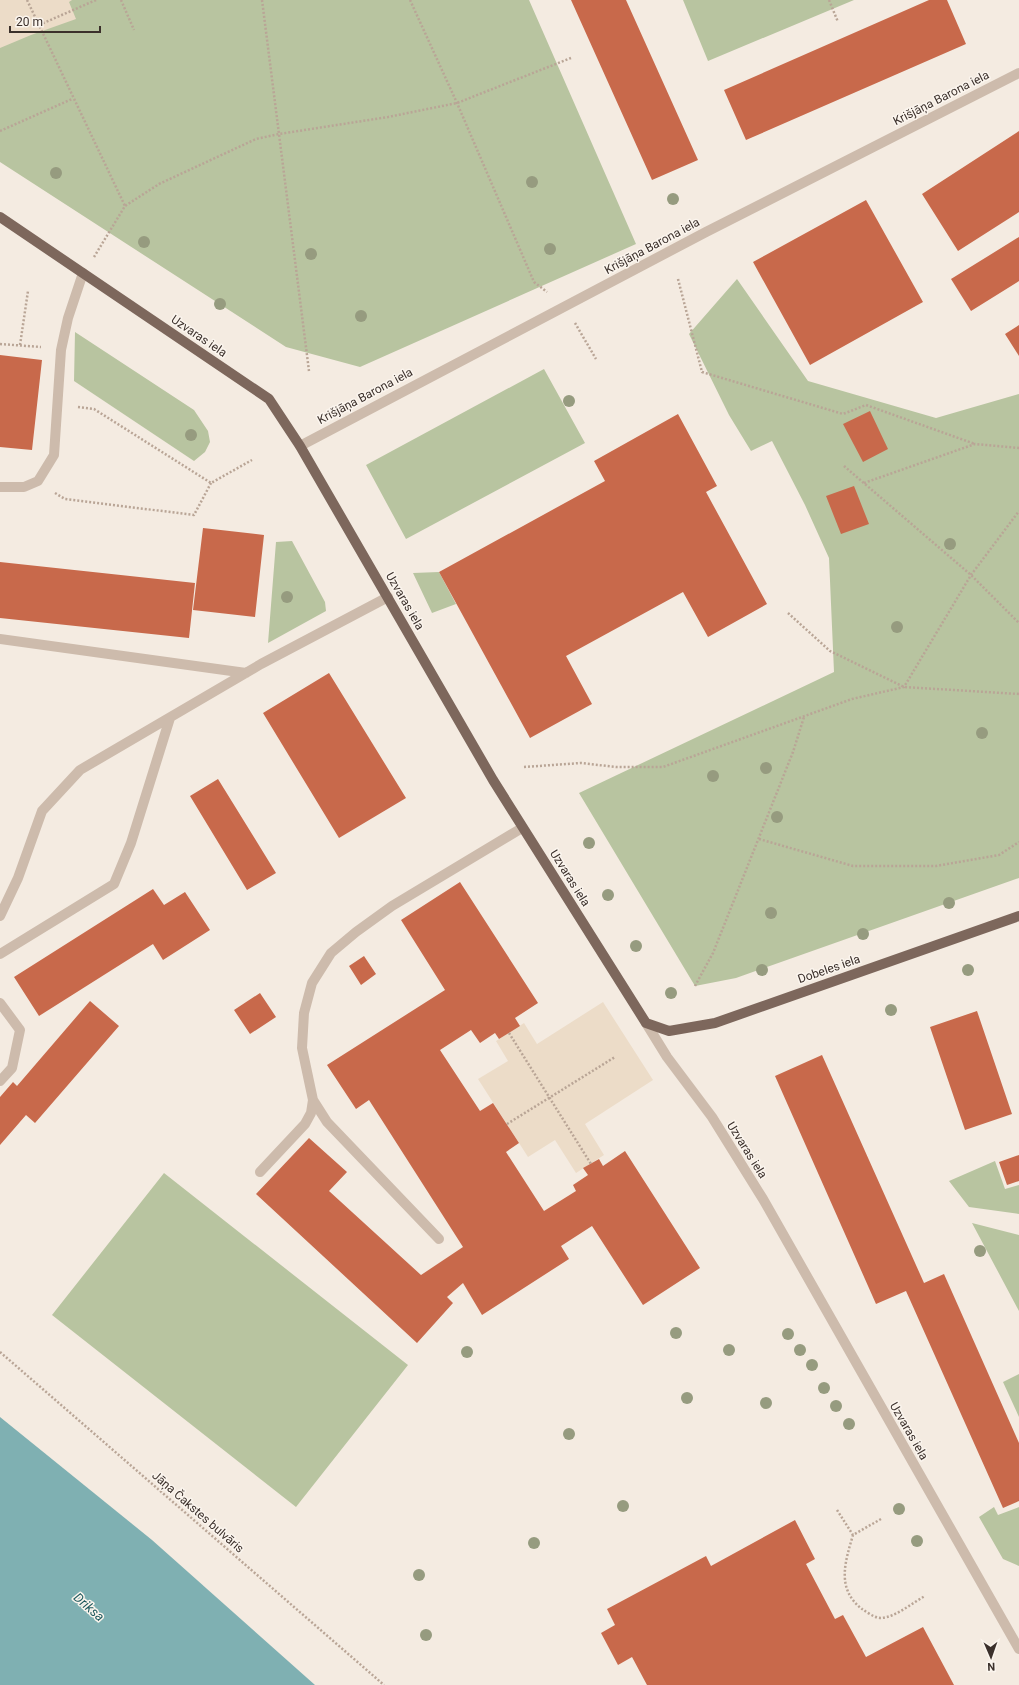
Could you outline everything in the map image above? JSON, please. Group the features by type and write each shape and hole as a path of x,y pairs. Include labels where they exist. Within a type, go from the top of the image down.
{"main road":[{"name":"Uzvaras iela","path":"0,217 269,399 300,446 522,828 646,1023"},
{"name":"Dobeles iela","path":"646,1023 669,1031 715,1023 1019,916"}],"street":[{"name":"Krišjāņa Barona iela","path":"300,446 706,232 1019,73"},
{"path":"0,487 24,487 38,481 54,455 61,350 68,318 83,273"},
{"path":"0,916 18,878 42,811 80,770 246,673 388,597"},
{"path":"0,639 246,673"},
{"path":"0,954 114,884 131,843 170,718"},
{"path":"439,1239 327,1122 313,1100 302,1048 304,1013 312,983 331,953 356,932 392,906 522,828"},
{"path":"0,1003 20,1030 12,1068 0,1081"},
{"name":"Uzvaras iela","path":"646,1023 667,1057 712,1117 763,1199 1019,1648"},
{"path":"260,1172 305,1124 311,1113 313,1100"}],"path":[{"path":"27,0 72,99 125,206"},
{"path":"39,25 96,0"},
{"path":"121,0 134,30"},
{"path":"262,0 309,371"},
{"path":"410,0 457,103 534,282 566,307 596,359"},
{"path":"829,0 838,22"},
{"path":"104,241 125,206 159,184 256,139 388,117 457,103 571,58"},
{"path":"0,131 72,99"},
{"path":"678,279 702,372 843,414 866,405 975,444 1019,448"},
{"path":"20,345 28,291"},
{"path":"0,344 61,350"},
{"path":"57,406 94,409 210,483"},
{"path":"864,483 975,444"},
{"path":"38,481 65,499 194,515 210,483 252,460"},
{"path":"844,466 971,575 1019,623"},
{"path":"904,688 971,575 1019,511"},
{"path":"788,613 830,651 904,688"},
{"path":"524,767 581,763 616,767 663,767 852,699 904,688 1019,694"},
{"path":"695,986 713,953 794,752 804,717"},
{"path":"759,839 853,866 936,866 999,855 1019,842"},
{"path":"509,1033 591,1164"},
{"path":"507,1124 615,1057"},
{"name":"Jāņa Čakstes bulvāris","path":"0,1352 384,1685"},
{"path":"837,1510 853,1535"},
{"path":"881,1519 853,1535 846,1559 845,1580 847,1594 856,1605 879,1618 890,1616 925,1596"}],"green space":[{"path":"0,0 529,0 636,244 360,367 286,347 0,162"},
{"path":"683,0 854,0 708,61"},
{"path":"737,279 808,381 936,418 1019,394 1019,878 736,978 695,986 579,793 834,672 829,558 805,505 772,441 751,451 729,415 689,334"},
{"path":"75,332 194,410 208,431 210,442 205,452 194,461 74,381"},
{"path":"544,369 585,443 406,539 366,465"},
{"path":"292,541 325,602 326,611 268,643 276,542"},
{"path":"439,572 456,604 432,613 413,573"},
{"path":"995,1161 1005,1189 1019,1185 1019,1214 969,1207 949,1181"},
{"path":"164,1173 408,1365 296,1507 52,1315"},
{"path":"972,1223 1019,1235 1019,1311"},
{"path":"1019,1374 1019,1417 1003,1382"},
{"path":"994,1507 998,1515 1019,1507 1019,1566 1003,1559 979,1517"}],"shaded area":[{"path":"0,0 72,0 69,2 76,19 0,48"},
{"path":"603,1002 653,1080 585,1124 604,1155 576,1173 555,1140 528,1157 478,1079 508,1061 496,1041 524,1023 537,1044"}],"water":[{"name":"Driksa","path":"0,1417 152,1540 315,1685 0,1685"}],"building":[{"path":"571,0 626,0 698,160 652,180"},
{"path":"929,0 947,0 966,44 746,140 724,90"},
{"path":"1019,131 1019,212 958,251 922,194"},
{"path":"866,200 923,302 810,365 753,262"},
{"path":"1019,237 1019,281 971,311 951,279"},
{"path":"1019,325 1019,356 1005,334"},
{"path":"0,355 42,360 32,450 0,447"},
{"path":"870,411 888,449 863,462 843,424"},
{"path":"678,414 717,486 706,492 767,604 708,637 683,592 566,656 592,704 530,738 439,572 605,481 594,461"},
{"path":"854,486 869,524 841,534 826,496"},
{"path":"203,528 264,535 255,617 193,610"},
{"path":"0,562 195,583 189,638 0,618"},
{"path":"329,673 406,798 339,838 263,713"},
{"path":"218,779 276,873 247,890 190,796"},
{"path":"460,882 538,1003 515,1018 520,1026 499,1039 495,1033 480,1043 471,1030 440,1050 480,1111 493,1103 519,1143 506,1152 544,1211 576,1191 573,1185 588,1175 583,1168 599,1159 603,1166 625,1151 700,1268 643,1305 592,1226 561,1246 569,1259 482,1315 463,1283 447,1297 453,1303 417,1343 256,1194 309,1138 347,1172 329,1191 421,1275 463,1247 369,1100 356,1109 327,1065 445,990 401,920"},
{"path":"153,889 164,905 185,892 210,930 163,960 153,944 39,1016 14,977"},
{"path":"364,956 376,974 361,985 349,966"},
{"path":"260,993 276,1017 250,1034 234,1010"},
{"path":"90,1001 119,1026 35,1123 26,1115 0,1145 0,1097 13,1082 17,1086"},
{"path":"977,1011 1012,1114 965,1130 930,1027"},
{"path":"822,1055 924,1283 944,1274 1019,1443 1019,1501 1003,1508 906,1291 876,1304 775,1076"},
{"path":"1019,1155 1019,1181 1007,1185 999,1162"},
{"path":"795,1520 815,1559 806,1564 835,1619 843,1615 866,1657 923,1627 954,1685 647,1685 632,1657 618,1665 601,1633 615,1625 607,1609 706,1556 711,1566"}]}
